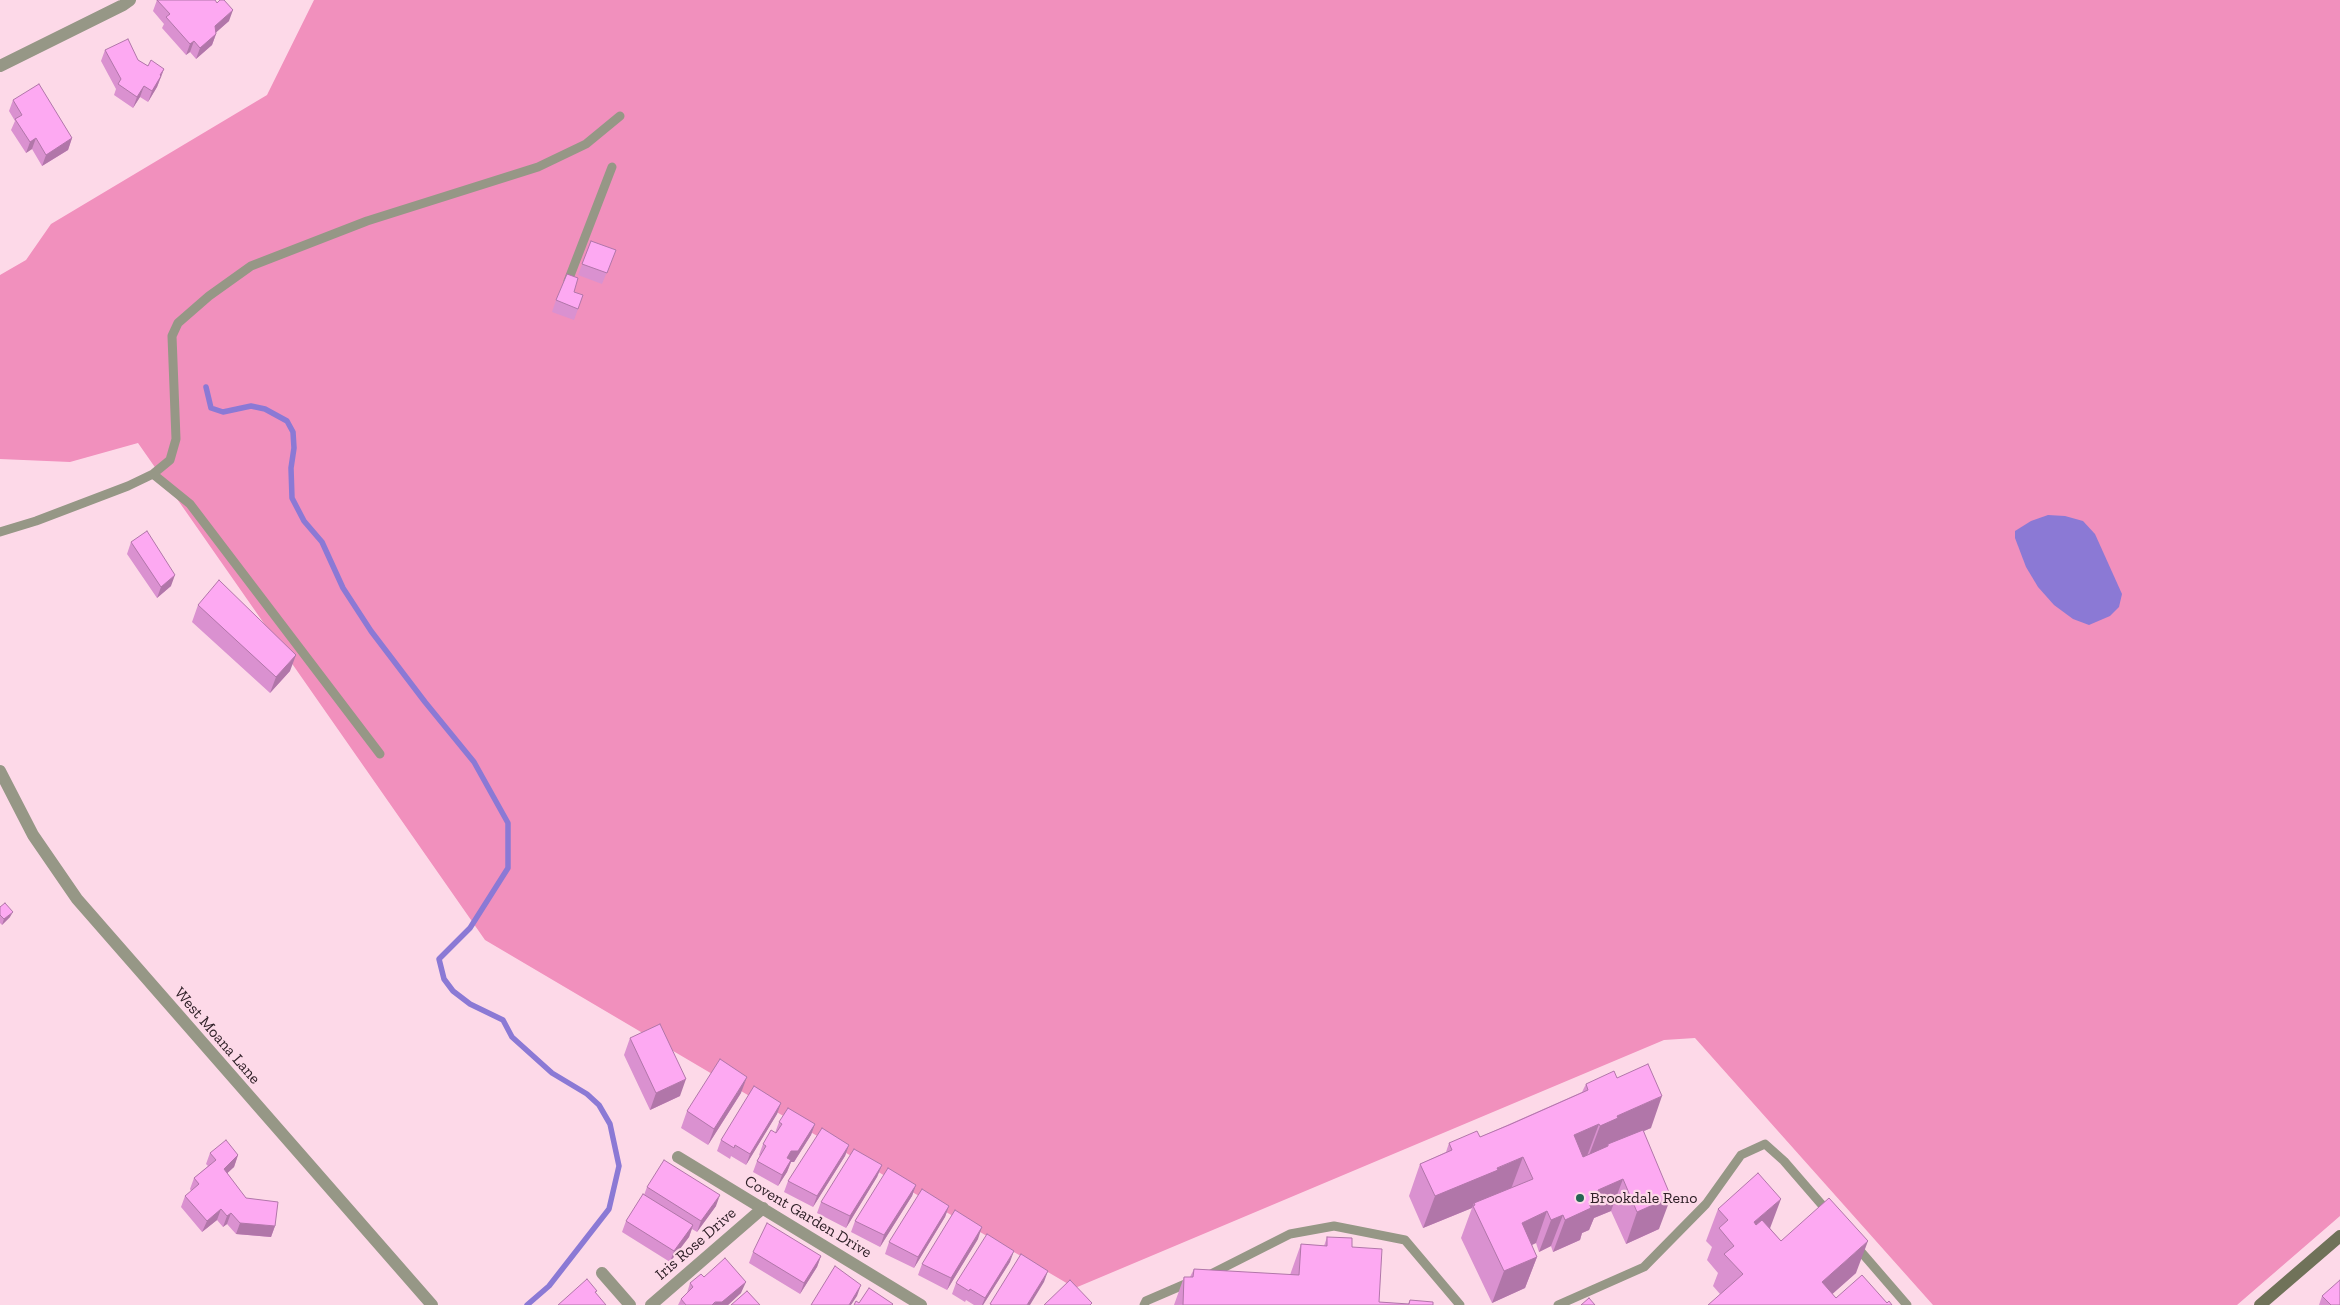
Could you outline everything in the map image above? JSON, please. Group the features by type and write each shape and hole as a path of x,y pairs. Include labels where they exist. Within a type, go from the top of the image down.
{"main road":[{"path":"2261,1305 2340,1236"}],"street":[{"path":"0,66 124,5 130,0"},
{"name":"West Moana Lane","path":"0,771 33,835 77,899 432,1305"},
{"name":"Covent Garden Drive","path":"678,1156 922,1305"},
{"name":"Iris Rose Drive","path":"651,1305 763,1208"},
{"path":"602,1274 630,1305"}],"lane":[{"path":"0,532 36,521 128,486 153,474 170,460 176,439 172,336 178,323 209,296 251,266 367,221 538,167 586,144 620,116"},
{"path":"568,280 612,168"},
{"path":"153,474 190,504 380,754"},
{"path":"1558,1305 1644,1267 1706,1204 1741,1155 1765,1144 1784,1161 1836,1222"},
{"path":"1144,1305 1146,1301 1226,1268 1290,1234 1334,1226 1405,1240 1460,1305"},
{"path":"1849,1237 1907,1305"}],"shaded area":[{"path":"314,0 2340,0 2340,1216 2237,1305 1933,1305 1695,1038 1664,1040 1075,1288 485,940 138,443 70,462 0,459 0,275 26,260 51,224 267,95"},
{"path":"2048,515 2065,516 2083,521 2095,534 2122,594 2119,607 2110,616 2089,625 2073,619 2054,605 2038,587 2026,567 2015,538 2015,531 2031,521"}],"building":[{"path":"157,0 215,0 217,3 220,0 224,0 233,10 215,26 216,34 200,48 194,41 190,44 166,17 170,14"},
{"path":"128,39 138,60 148,66 151,60 164,69 152,91 144,86 137,97 118,84 121,79 105,50"},
{"path":"39,84 72,138 46,155 36,138 30,142 15,119 22,115 13,100"},
{"path":"591,241 616,250 607,273 582,264"},
{"path":"567,274 578,278 574,292 583,295 578,309 556,300"},
{"path":"147,531 175,575 161,587 131,542"},
{"path":"219,580 296,655 276,677 198,605"},
{"path":"5,903 13,912 4,919 0,915 0,907"},
{"path":"660,1024 686,1079 656,1093 630,1038"},
{"path":"720,1059 747,1077 714,1129 687,1111"},
{"path":"1648,1064 1662,1096 1617,1116 1618,1118 1600,1126 1599,1124 1574,1135 1583,1157 1608,1146 1608,1144 1643,1130 1671,1197 1637,1212 1623,1179 1598,1190 1601,1198 1589,1203 1591,1208 1565,1220 1563,1215 1551,1220 1547,1211 1522,1223 1537,1257 1504,1271 1473,1206 1475,1205 1474,1203 1533,1179 1523,1157 1497,1168 1498,1170 1435,1196 1420,1164 1452,1150 1449,1143 1477,1131 1480,1137 1509,1125 1588,1090 1586,1084 1614,1071 1617,1078"},
{"path":"754,1086 781,1103 750,1154 735,1145 734,1148 721,1140"},
{"path":"788,1108 815,1124 798,1151 791,1151 787,1158 791,1160 782,1175 757,1161 766,1146 763,1144 771,1130 776,1133 782,1124 779,1122"},
{"path":"822,1128 849,1145 817,1196 788,1181"},
{"path":"226,1140 238,1155 224,1169 246,1198 278,1202 275,1226 240,1223 231,1213 227,1216 221,1209 207,1221 185,1196 199,1184 194,1178 216,1160 210,1153"},
{"path":"854,1149 882,1165 850,1216 821,1202"},
{"path":"664,1160 720,1195 701,1221 647,1187"},
{"path":"888,1168 916,1185 884,1235 855,1221"},
{"path":"1758,1173 1781,1199 1754,1222 1756,1225 1762,1220 1781,1241 1829,1198 1868,1241 1822,1282 1836,1298 1862,1275 1887,1303 1889,1301 1892,1305 1708,1305 1743,1274 1724,1254 1734,1246 1719,1228 1728,1220 1718,1209"},
{"path":"922,1189 949,1206 918,1257 889,1242"},
{"path":"643,1194 693,1225 674,1251 626,1221"},
{"path":"955,1210 982,1227 951,1278 922,1264"},
{"path":"767,1223 821,1256 804,1283 753,1252"},
{"path":"987,1234 1014,1251 985,1298 956,1283"},
{"path":"1327,1237 1352,1238 1352,1247 1382,1249 1379,1302 1409,1304 1410,1300 1433,1302 1433,1305 1183,1305 1184,1277 1193,1277 1194,1269 1299,1275 1301,1244 1327,1246"},
{"path":"1021,1254 1048,1271 1027,1305 990,1304"},
{"path":"725,1258 746,1282 722,1302 715,1302 712,1305 686,1305 681,1299 693,1287 690,1283 701,1274 704,1277"},
{"path":"835,1266 861,1285 849,1305 811,1305"},
{"path":"587,1279 606,1305 558,1305"},
{"path":"1070,1280 1092,1303 1090,1305 1044,1305"},
{"path":"2340,1280 2340,1305 2331,1305 2322,1296"},
{"path":"869,1288 893,1304 854,1305 856,1301 859,1303"},
{"path":"747,1291 760,1305 731,1305"},
{"path":"1589,1298 1595,1305 1581,1305"}],"waterway":[{"path":"206,387 211,408 223,412 251,406 265,409 287,421 293,432 292,498 304,521 322,542 343,588 371,631 474,762 508,823 508,868 470,928 439,959 444,979 453,991 470,1004 503,1020 512,1037 552,1073 587,1094 599,1105 610,1124 619,1166 609,1209 549,1286 527,1305"}],"place":[{"name":"Brookdale Reno","path":"1580,1198"}]}
